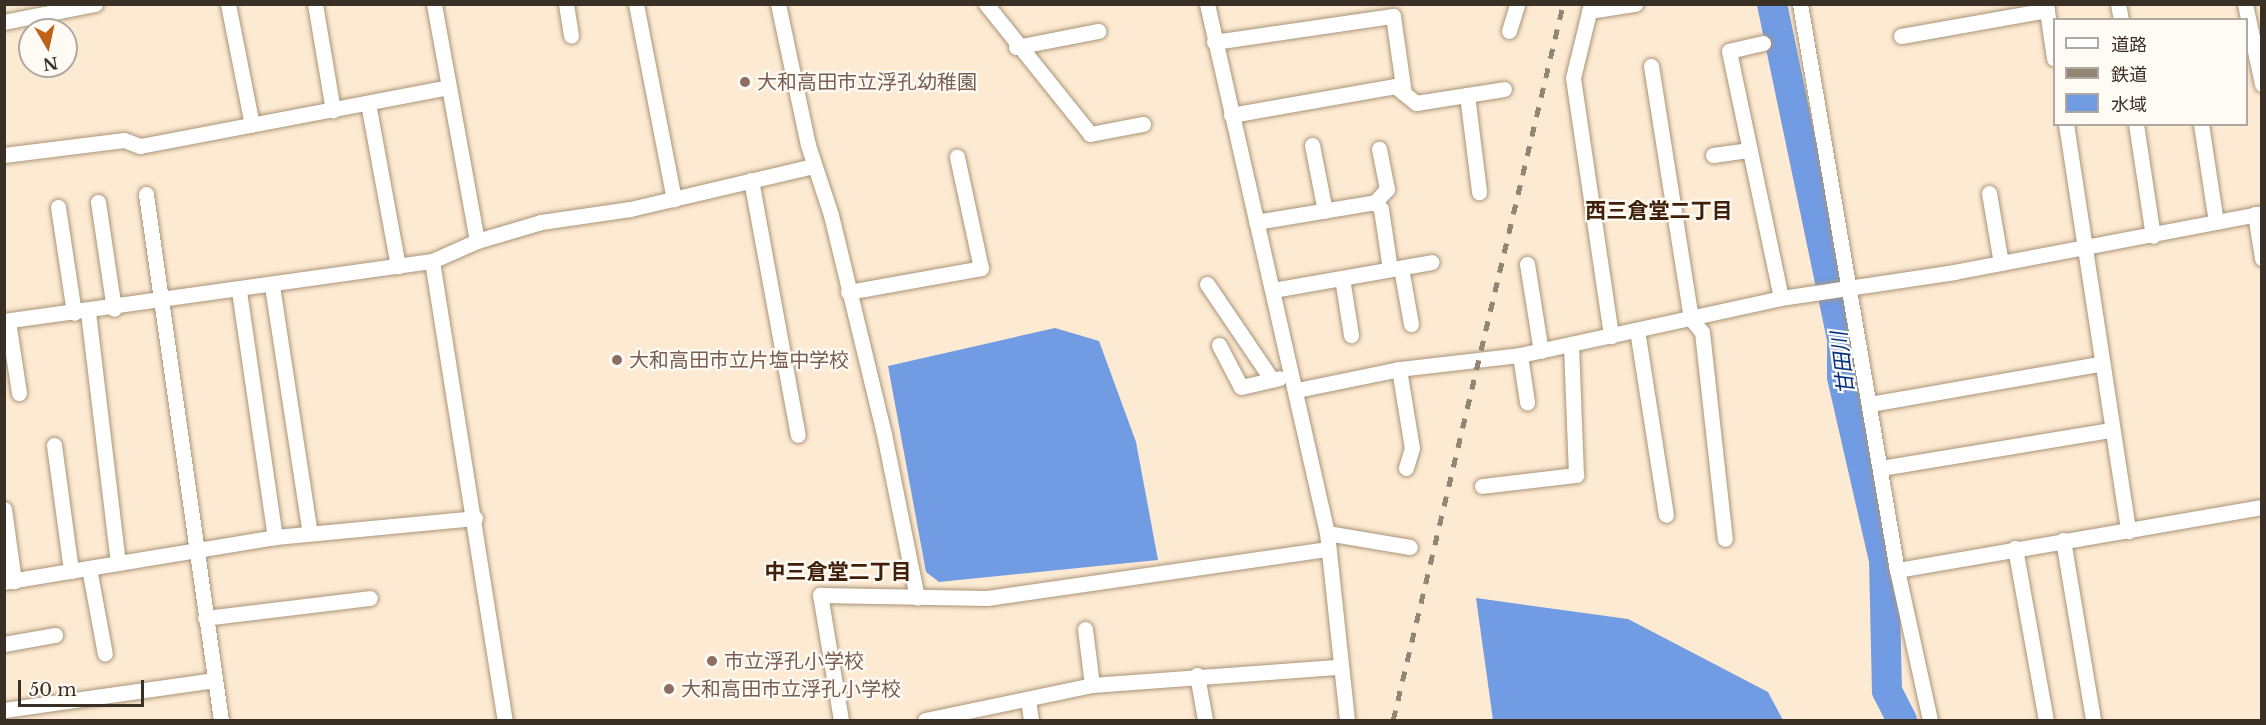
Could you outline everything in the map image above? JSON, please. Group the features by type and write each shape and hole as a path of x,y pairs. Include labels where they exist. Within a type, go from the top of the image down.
{"street":[{"path":"4,22 95,4"},
{"path":"228,4 252,125"},
{"path":"315,4 333,110"},
{"path":"434,4 477,241"},
{"path":"566,4 571,36"},
{"path":"636,4 674,199"},
{"path":"778,4 814,166 884,435 917,598"},
{"path":"986,4 1016,46 1090,134 1143,124"},
{"path":"1206,4 1295,382 1327,533 1339,667 1347,720"},
{"path":"1509,31 1517,4"},
{"path":"1611,336 1573,78 1590,8 1635,4"},
{"path":"1803,5 1897,570 1930,720"},
{"path":"1901,36 2046,7 2053,47"},
{"path":"1214,42 1393,16 1404,93"},
{"path":"2248,18 2262,84"},
{"path":"1016,46 1098,31"},
{"path":"1763,43 1729,51 1781,298"},
{"path":"1651,66 1691,319 1702,332 1725,539"},
{"path":"1231,115 1395,86 1416,103 1504,89"},
{"path":"4,154 124,140 140,146 448,87"},
{"path":"1467,95 1479,192"},
{"path":"368,103 398,266"},
{"path":"2066,126 2100,364 2128,531"},
{"path":"2136,126 2152,236"},
{"path":"2201,126 2216,222"},
{"path":"1312,145 1325,211"},
{"path":"1256,222 1375,202 1387,189 1379,149"},
{"path":"1713,155 1750,150"},
{"path":"848,292 981,268 957,158"},
{"path":"19,393 6,321 158,303 432,261 477,241 541,222 674,199 814,166"},
{"path":"752,180 798,435"},
{"path":"1989,193 2001,262"},
{"path":"146,194 162,298 158,303 221,720"},
{"path":"98,202 114,309"},
{"path":"1375,202 1382,209 1411,324"},
{"path":"58,207 81,312 118,563"},
{"path":"1219,345 1241,387 1272,380 1295,382 1520,355 1781,298 2152,236 2258,214 2262,258"},
{"path":"432,261 475,518 505,720"},
{"path":"1273,290 1432,262"},
{"path":"1527,264 1541,351"},
{"path":"1342,278 1351,335"},
{"path":"1207,284 1272,380"},
{"path":"272,286 310,533"},
{"path":"239,291 275,537"},
{"path":"1637,330 1666,515"},
{"path":"1482,486 1576,475 1571,345"},
{"path":"1520,355 1527,402"},
{"path":"1870,404 2100,364"},
{"path":"1399,369 1412,448 1406,468"},
{"path":"1881,468 2111,430"},
{"path":"54,445 71,571"},
{"path":"1897,570 2262,507"},
{"path":"4,509 9,581 275,537 475,518"},
{"path":"1327,533 1410,547"},
{"path":"2063,540 2093,720"},
{"path":"2015,548 2046,720"},
{"path":"841,720 820,595 917,598 987,597 1327,549"},
{"path":"89,568 105,654"},
{"path":"205,618 369,598"},
{"path":"1085,630 1092,685"},
{"path":"4,644 55,635"},
{"path":"928,720 1092,685 1197,675 1339,667"},
{"path":"1197,675 1205,720"},
{"path":"4,710 215,680"},
{"path":"1028,699 1031,720"}],"water":[{"path":"1055,328 1099,341 1136,442 1158,560 939,582 926,572 888,366"},
{"path":"1476,598 1628,619 1768,692 1783,720 1493,720"}],"waterway":[{"name":"甘田川","path":"1772,4 1842,339 1842,377 1884,560 1887,691 1902,720"}],"railway":[{"path":"1393,720 1563,4"}],"place":[{"name":"大和高田市立浮孔幼稚園","path":"745,82"},
{"name":"大和高田市立片塩中学校","path":"617,360"},
{"name":"市立浮孔小学校","path":"712,661"},
{"name":"大和高田市立浮孔小学校","path":"669,689"}],"district":[{"name":"西三倉堂二丁目","path":"1659,211"},
{"name":"中三倉堂二丁目","path":"838,572"}]}
